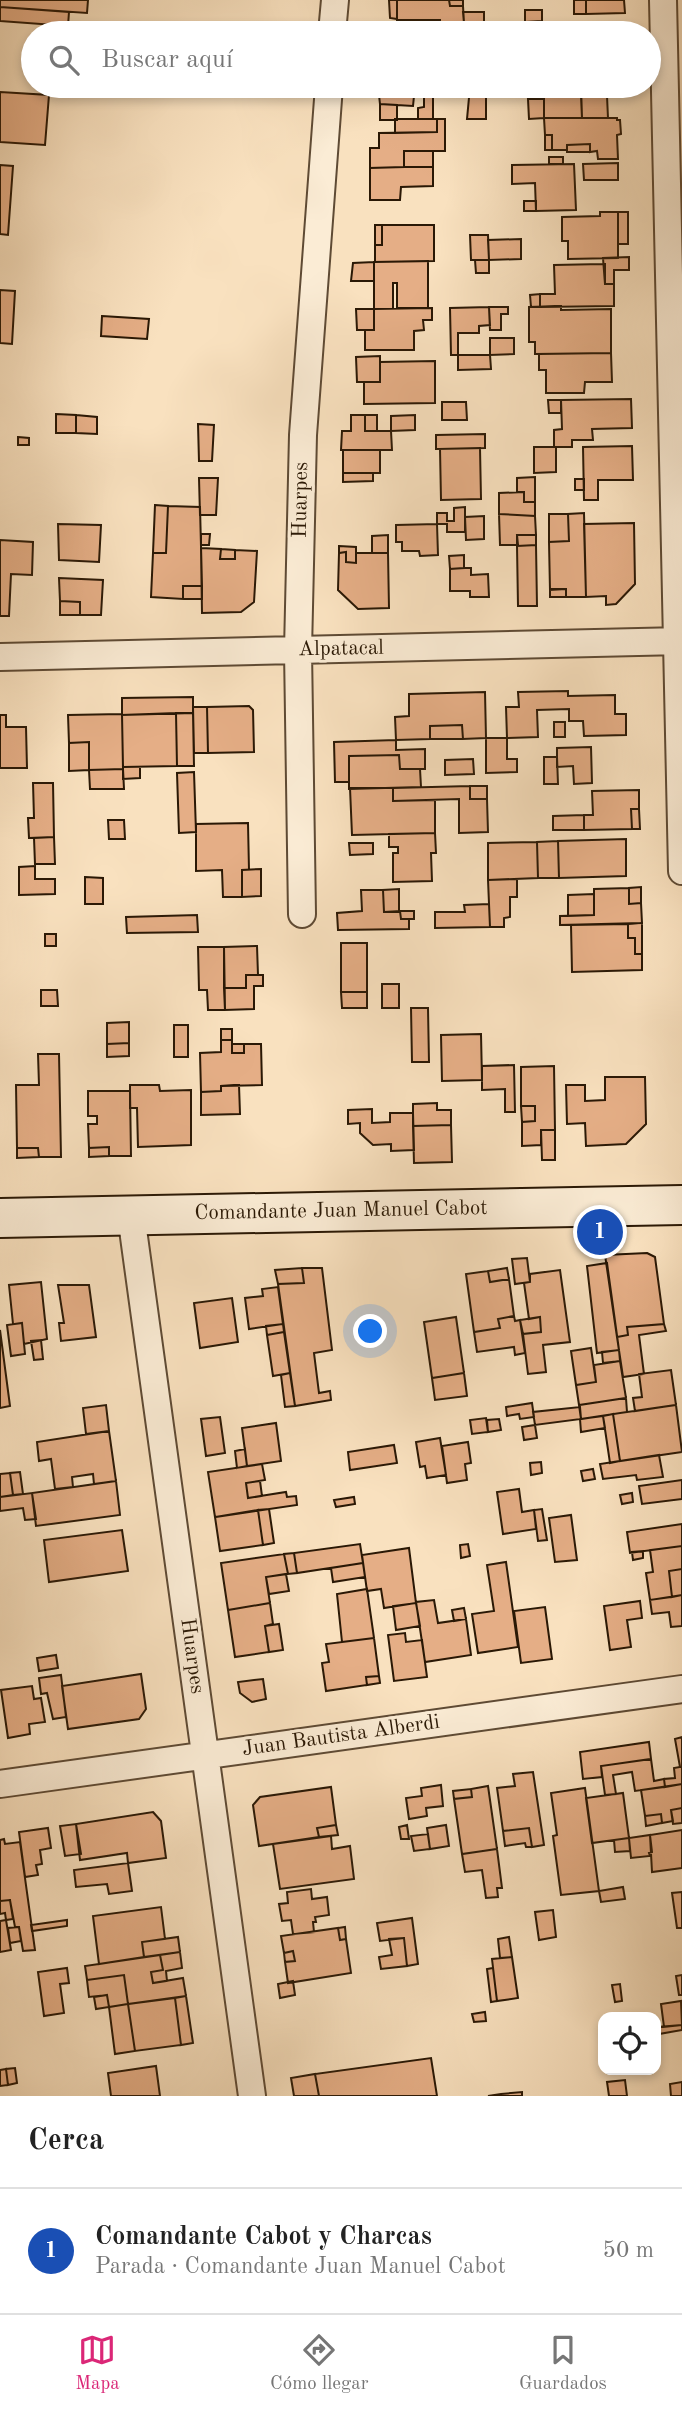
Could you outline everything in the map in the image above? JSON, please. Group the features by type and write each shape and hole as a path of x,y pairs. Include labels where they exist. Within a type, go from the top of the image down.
{"main road":[{"name":"Comandante Juan Manuel Cabot","path":"0,1218 682,1205"}],"street":[{"path":"333,21 335,0"},
{"path":"663,0 680,641 682,871"},
{"name":"Huarpes","path":"302,914 298,650 303,435 327,98"},
{"name":"Alpatacal","path":"0,657 680,641"},
{"name":"Huarpes","path":"131,1215 252,2096"},
{"name":"Juan Bautista Alberdi","path":"0,1784 682,1689"}],"building":[{"path":"0,0 88,0 87,13 0,7"},
{"path":"389,0 397,0 397,19 390,18"},
{"path":"397,0 449,0 450,6 463,6 464,21 397,20"},
{"path":"449,0 463,0 463,6 450,6"},
{"path":"574,0 586,0 586,14 574,14"},
{"path":"586,0 624,0 625,13 586,14"},
{"path":"0,7 69,12 68,21 0,21"},
{"path":"525,10 542,10 542,21 525,21"},
{"path":"463,12 484,12 484,21 464,21"},
{"path":"0,92 21,93 21,98 49,98 45,145 0,142"},
{"path":"379,98 414,98 413,106 380,104"},
{"path":"424,98 433,98 433,119 418,119 418,108 424,107"},
{"path":"469,98 486,98 486,119 467,119"},
{"path":"544,98 581,98 582,118 544,118"},
{"path":"581,98 607,98 608,118 582,118"},
{"path":"528,99 544,99 544,118 529,119"},
{"path":"380,104 397,105 397,120 380,120"},
{"path":"544,118 617,118 620,120 621,134 617,135 618,159 598,159 597,151 590,152 590,144 567,145 567,150 552,150 552,135 545,135"},
{"path":"395,119 437,119 437,132 395,133"},
{"path":"437,119 445,119 445,151 404,151 404,167 370,168 370,148 379,148 379,133 437,132"},
{"path":"545,135 552,135 552,150 545,150"},
{"path":"590,144 590,152 567,152 567,145"},
{"path":"404,151 433,151 433,167 404,167"},
{"path":"549,157 563,157 563,164 549,164"},
{"path":"618,163 618,180 584,180 583,164"},
{"path":"574,164 576,210 536,211 535,183 512,184 512,165"},
{"path":"0,165 13,166 8,235 0,234"},
{"path":"433,167 433,186 401,187 400,200 370,200 370,168"},
{"path":"524,201 536,201 536,211 524,211"},
{"path":"600,212 618,212 618,258 568,259 568,241 562,241 562,217 600,216"},
{"path":"618,212 628,212 628,244 618,244"},
{"path":"375,225 382,225 382,245 375,245"},
{"path":"382,225 434,225 434,261 375,262 375,245 382,245"},
{"path":"470,235 488,235 489,260 471,260"},
{"path":"521,239 521,259 489,260 488,240"},
{"path":"629,257 629,270 614,270 614,284 605,284 603,258"},
{"path":"475,260 489,260 489,273 476,273"},
{"path":"428,261 428,308 397,308 397,283 393,283 393,309 374,309 374,262"},
{"path":"374,262 374,281 351,281 353,263"},
{"path":"605,264 605,284 614,284 614,306 540,307 540,294 555,294 554,265"},
{"path":"0,290 15,291 12,344 0,343"},
{"path":"540,294 540,307 531,307 530,295"},
{"path":"561,306 561,310 611,309 611,353 535,354 535,342 529,342 529,307"},
{"path":"489,307 508,307 508,314 501,314 501,330 490,330"},
{"path":"489,307 490,325 479,326 479,333 458,333 458,355 451,355 450,308"},
{"path":"432,308 432,320 423,320 424,330 414,331 414,350 365,350 365,330 374,330 374,309"},
{"path":"356,309 374,309 374,330 357,330"},
{"path":"102,316 149,319 147,339 101,336"},
{"path":"490,338 514,338 514,354 490,355"},
{"path":"611,353 612,382 585,382 584,393 546,393 546,370 539,370 539,354"},
{"path":"458,355 490,355 491,369 458,370"},
{"path":"380,356 380,382 357,382 356,357"},
{"path":"435,361 435,403 364,404 364,382 380,382 380,362"},
{"path":"631,399 632,428 592,429 593,440 572,440 572,447 554,447 554,430 562,429 561,400"},
{"path":"548,400 561,400 561,413 549,413"},
{"path":"442,402 466,402 467,420 442,420"},
{"path":"56,414 76,415 76,433 56,433"},
{"path":"76,415 97,417 97,434 76,433"},
{"path":"351,415 365,415 365,431 391,431 392,450 341,450 342,431 351,431"},
{"path":"365,415 377,415 377,431 365,431"},
{"path":"415,415 415,430 391,431 391,416"},
{"path":"198,424 214,425 212,461 199,461"},
{"path":"485,434 485,448 436,449 436,435"},
{"path":"18,437 29,438 29,445 18,445"},
{"path":"632,446 633,480 598,480 598,500 584,500 583,447"},
{"path":"534,447 556,447 556,472 534,473"},
{"path":"480,448 481,499 441,500 440,449"},
{"path":"343,450 380,450 380,473 343,473"},
{"path":"343,473 373,473 373,481 343,482"},
{"path":"535,477 535,502 524,502 524,492 517,492 517,478"},
{"path":"199,478 218,478 216,515 200,515"},
{"path":"575,479 584,479 584,490 575,490"},
{"path":"524,492 524,502 535,502 535,516 499,514 499,493"},
{"path":"155,505 168,506 166,553 153,553"},
{"path":"168,506 200,507 202,586 183,586 183,599 151,597 153,553 166,553"},
{"path":"465,507 465,532 447,532 447,524 437,524 437,513 447,513 447,521 454,521 454,508"},
{"path":"584,513 586,597 566,597 566,589 550,590 549,542 569,541 568,514"},
{"path":"499,514 535,516 536,535 517,535 518,545 500,545"},
{"path":"549,514 568,514 569,541 549,542"},
{"path":"484,516 484,539 466,540 465,517"},
{"path":"634,523 635,584 616,604 606,605 606,596 586,597 584,524"},
{"path":"58,524 101,525 99,562 59,560"},
{"path":"437,524 438,555 420,556 419,551 402,551 402,542 396,542 396,525"},
{"path":"201,534 210,534 209,545 201,545"},
{"path":"388,535 388,553 372,553 372,536"},
{"path":"517,535 536,535 536,545 517,546"},
{"path":"0,540 33,542 32,575 11,574 9,616 0,616"},
{"path":"536,545 537,606 518,606 517,546"},
{"path":"339,546 356,547 356,563 346,562 346,552 339,553"},
{"path":"201,548 221,549 220,559 235,559 235,550 257,551 254,602 241,612 202,613"},
{"path":"221,549 235,550 235,559 220,559"},
{"path":"346,552 346,562 356,563 356,553 388,553 389,608 358,609 338,590 339,553"},
{"path":"464,555 464,568 450,569 449,556"},
{"path":"471,568 471,575 488,574 489,597 470,597 470,591 450,591 450,569"},
{"path":"59,578 103,580 101,615 80,615 80,602 60,601"},
{"path":"183,586 202,586 202,599 183,599"},
{"path":"550,589 566,589 566,597 550,597"},
{"path":"60,601 80,602 80,615 60,615"},
{"path":"568,691 568,696 615,695 615,714 626,714 626,735 584,736 583,721 569,721 569,709 537,710 538,737 507,738 506,707 519,707 518,692"},
{"path":"485,692 486,738 463,739 462,725 430,726 430,739 396,740 395,717 409,716 409,694"},
{"path":"193,697 193,713 122,715 122,698"},
{"path":"249,706 253,710 254,752 208,753 207,707"},
{"path":"193,707 207,707 208,753 194,753"},
{"path":"176,713 177,766 123,767 122,715"},
{"path":"176,713 193,713 194,766 177,766"},
{"path":"122,714 123,769 89,770 89,742 69,743 68,715"},
{"path":"0,715 6,715 6,727 26,727 27,768 0,768"},
{"path":"554,722 565,722 565,737 554,737"},
{"path":"462,725 463,739 430,739 430,726"},
{"path":"486,738 507,738 507,759 517,759 517,772 486,773"},
{"path":"396,740 396,750 425,749 425,769 400,769 399,755 349,756 349,782 335,782 334,742"},
{"path":"89,742 89,770 69,771 69,743"},
{"path":"591,747 592,783 574,784 573,766 557,767 557,748"},
{"path":"399,755 400,769 420,769 421,787 349,789 349,756"},
{"path":"544,757 557,757 558,784 544,784"},
{"path":"473,759 474,774 445,775 445,760"},
{"path":"123,767 140,767 140,778 123,779"},
{"path":"123,769 124,789 90,789 89,770"},
{"path":"194,772 196,832 179,833 177,773"},
{"path":"33,783 53,783 54,837 29,838 28,818 34,818"},
{"path":"470,786 487,786 487,799 470,799"},
{"path":"470,786 470,799 487,799 488,832 459,833 459,799 393,801 393,788"},
{"path":"350,788 393,788 393,801 435,800 435,833 352,835"},
{"path":"639,790 639,809 631,809 632,829 584,830 584,815 593,815 592,791"},
{"path":"631,809 639,809 640,829 632,829"},
{"path":"584,815 584,830 553,830 553,816"},
{"path":"108,820 124,820 125,839 109,839"},
{"path":"248,823 249,870 242,870 242,897 223,897 222,870 196,871 196,824"},
{"path":"435,833 436,853 431,853 432,881 393,882 393,853 398,853 398,847 389,847 389,834"},
{"path":"54,837 55,864 35,864 34,838"},
{"path":"626,839 626,876 559,878 558,841"},
{"path":"558,841 559,878 538,878 537,842"},
{"path":"537,842 538,878 488,880 488,843"},
{"path":"349,843 373,843 373,854 350,855"},
{"path":"35,866 35,879 55,879 55,894 19,895 19,867"},
{"path":"261,869 261,896 242,897 242,870"},
{"path":"85,877 103,878 103,904 85,904"},
{"path":"517,879 517,897 510,897 510,917 504,918 504,927 490,927 488,880"},
{"path":"641,887 641,903 629,904 629,888"},
{"path":"629,888 629,904 641,903 642,923 560,925 560,916 594,915 594,889"},
{"path":"399,889 399,912 384,912 383,890"},
{"path":"361,890 383,890 384,912 400,911 401,919 409,919 409,929 338,930 337,913 362,911"},
{"path":"594,894 594,915 568,916 568,895"},
{"path":"489,904 490,927 435,928 435,912 465,912 464,905"},
{"path":"400,911 414,911 414,919 401,919"},
{"path":"197,915 198,932 127,933 126,917"},
{"path":"642,923 642,954 635,954 635,938 628,938 628,924"},
{"path":"628,924 628,938 635,938 635,954 642,954 642,970 572,972 571,925"},
{"path":"45,934 56,934 56,946 45,946"},
{"path":"341,943 367,943 367,992 341,992"},
{"path":"257,946 258,975 246,975 246,988 224,988 224,947"},
{"path":"198,947 224,947 225,1010 208,1010 207,990 199,990"},
{"path":"246,975 263,975 263,986 254,986 254,1009 225,1010 224,988 246,988"},
{"path":"382,984 399,984 399,1008 382,1008"},
{"path":"41,990 57,990 58,1006 41,1006"},
{"path":"341,992 367,992 367,1008 342,1008"},
{"path":"411,1008 428,1008 429,1062 412,1062"},
{"path":"129,1022 129,1043 107,1044 107,1023"},
{"path":"174,1025 188,1025 188,1057 174,1057"},
{"path":"221,1029 232,1029 232,1040 221,1040"},
{"path":"481,1034 482,1080 442,1081 441,1035"},
{"path":"221,1040 232,1040 232,1053 244,1053 244,1044 261,1044 262,1085 221,1086 221,1091 201,1092 200,1053 221,1052"},
{"path":"129,1043 129,1056 107,1057 107,1044"},
{"path":"232,1044 244,1044 244,1053 232,1053"},
{"path":"38,1054 59,1054 61,1157 39,1157 38,1148 17,1148 16,1085 39,1085"},
{"path":"514,1065 515,1112 505,1112 505,1089 482,1090 482,1066"},
{"path":"554,1066 555,1130 541,1130 541,1145 522,1146 522,1122 535,1121 535,1106 521,1106 521,1067"},
{"path":"605,1077 645,1077 646,1124 626,1144 586,1146 585,1123 567,1124 566,1085 585,1085 585,1101 605,1100"},
{"path":"130,1085 159,1085 160,1091 191,1090 191,1145 138,1147 137,1108 130,1108"},
{"path":"239,1085 240,1114 201,1115 201,1092 221,1091 221,1086"},
{"path":"88,1091 130,1091 131,1156 109,1156 109,1147 89,1148 88,1124 97,1124 97,1116 88,1116"},
{"path":"437,1103 437,1110 451,1110 451,1125 413,1126 413,1104"},
{"path":"521,1106 535,1106 535,1121 522,1122"},
{"path":"372,1109 372,1123 390,1122 390,1113 413,1113 414,1150 391,1151 391,1144 373,1145 360,1133 360,1123 348,1124 348,1110"},
{"path":"451,1125 452,1162 414,1163 413,1126"},
{"path":"541,1130 555,1130 555,1160 542,1160"},
{"path":"109,1147 109,1156 89,1157 89,1148"},
{"path":"17,1148 38,1148 39,1157 17,1158"},
{"path":"647,1253 655,1257 664,1324 627,1327 628,1335 617,1337 605,1255"},
{"path":"527,1258 530,1282 515,1284 512,1259"},
{"path":"607,1263 619,1350 597,1353 587,1266"},
{"path":"302,1268 322,1268 332,1350 314,1353 319,1393 330,1391 331,1400 295,1406 278,1284 304,1283"},
{"path":"302,1268 304,1283 278,1284 275,1270"},
{"path":"507,1268 509,1279 490,1282 488,1271"},
{"path":"560,1270 570,1342 543,1345 546,1372 528,1374 523,1334 541,1332 540,1317 529,1319 524,1283 530,1282 530,1274"},
{"path":"488,1271 490,1282 509,1279 514,1316 498,1319 500,1328 474,1332 466,1274"},
{"path":"41,1282 47,1339 24,1344 22,1323 13,1324 9,1285"},
{"path":"58,1285 89,1285 96,1337 61,1341 59,1323 64,1323"},
{"path":"278,1287 283,1324 249,1329 245,1298 263,1296 262,1289"},
{"path":"232,1298 238,1342 200,1348 194,1303"},
{"path":"514,1316 515,1321 520,1320 525,1353 515,1355 514,1347 477,1352 474,1332 500,1328 498,1319"},
{"path":"456,1317 464,1373 432,1378 424,1322"},
{"path":"540,1317 541,1332 523,1334 520,1320"},
{"path":"22,1323 25,1354 11,1356 7,1325"},
{"path":"283,1324 284,1332 267,1335 266,1326"},
{"path":"664,1324 666,1331 639,1335 644,1374 623,1377 617,1337 628,1335 627,1327"},
{"path":"0,1330 10,1406 0,1408"},
{"path":"284,1332 290,1373 273,1376 267,1335"},
{"path":"41,1340 43,1359 34,1360 31,1341"},
{"path":"591,1348 596,1382 576,1385 571,1351"},
{"path":"619,1350 620,1361 603,1363 602,1352"},
{"path":"620,1361 626,1398 579,1405 576,1385 596,1382 594,1365"},
{"path":"671,1370 676,1405 635,1411 633,1398 642,1397 639,1374"},
{"path":"290,1373 295,1406 285,1407 281,1375"},
{"path":"464,1373 467,1396 435,1400 432,1378"},
{"path":"626,1398 627,1412 581,1419 579,1405"},
{"path":"532,1403 534,1417 520,1419 519,1414 507,1416 506,1407"},
{"path":"106,1405 109,1431 86,1434 83,1408"},
{"path":"676,1405 682,1452 620,1461 613,1414"},
{"path":"580,1407 581,1419 535,1425 533,1412"},
{"path":"613,1414 620,1461 610,1463 603,1416"},
{"path":"603,1416 605,1428 581,1432 580,1419"},
{"path":"220,1417 225,1453 206,1456 201,1419"},
{"path":"486,1418 488,1432 472,1434 470,1420"},
{"path":"499,1419 501,1430 488,1432 487,1420"},
{"path":"276,1423 281,1461 247,1466 242,1428"},
{"path":"535,1425 537,1438 524,1440 522,1427"},
{"path":"109,1431 116,1481 94,1484 93,1474 72,1477 73,1487 55,1489 51,1459 39,1461 37,1442"},
{"path":"440,1438 446,1475 427,1478 425,1466 420,1467 416,1442"},
{"path":"468,1442 471,1463 465,1464 467,1480 447,1483 442,1446"},
{"path":"394,1445 397,1463 350,1470 348,1452"},
{"path":"245,1449 247,1466 237,1468 235,1451"},
{"path":"659,1455 663,1477 637,1480 636,1475 603,1479 600,1464"},
{"path":"541,1462 542,1473 531,1475 530,1463"},
{"path":"262,1464 265,1480 246,1483 248,1498 286,1492 287,1497 296,1496 297,1505 215,1517 208,1472"},
{"path":"593,1469 595,1479 583,1481 581,1471"},
{"path":"20,1472 23,1494 13,1495 10,1473"},
{"path":"10,1473 13,1495 0,1497 0,1474"},
{"path":"682,1480 682,1499 642,1504 639,1486"},
{"path":"116,1481 120,1515 36,1526 32,1493"},
{"path":"260,1481 262,1496 248,1498 246,1483"},
{"path":"519,1489 522,1512 534,1510 536,1529 503,1534 497,1492"},
{"path":"32,1493 36,1519 25,1520 23,1508 0,1511 0,1497"},
{"path":"632,1493 633,1502 622,1504 620,1495"},
{"path":"354,1497 355,1504 336,1507 334,1500"},
{"path":"269,1509 274,1543 263,1545 258,1510"},
{"path":"542,1509 547,1540 538,1541 534,1510"},
{"path":"258,1510 263,1545 220,1551 215,1517"},
{"path":"571,1515 577,1560 555,1562 549,1518"},
{"path":"682,1524 682,1546 630,1553 627,1532"},
{"path":"122,1530 128,1571 49,1582 44,1540"},
{"path":"360,1544 363,1563 297,1573 294,1553"},
{"path":"468,1544 470,1556 461,1558 460,1545"},
{"path":"682,1546 682,1569 669,1571 672,1597 650,1600 646,1573 653,1572 650,1550"},
{"path":"409,1548 416,1603 384,1608 381,1589 367,1591 362,1555"},
{"path":"643,1551 643,1558 633,1560 632,1552"},
{"path":"294,1553 297,1573 288,1574 284,1554"},
{"path":"284,1554 288,1574 266,1577 270,1603 228,1610 221,1563"},
{"path":"506,1562 518,1647 478,1653 472,1614 494,1611 487,1565"},
{"path":"363,1563 365,1577 333,1582 331,1568"},
{"path":"682,1569 682,1595 672,1597 669,1571"},
{"path":"286,1574 289,1591 269,1594 266,1577"},
{"path":"367,1589 374,1638 342,1642 337,1594"},
{"path":"682,1595 682,1626 671,1627 669,1612 652,1614 650,1600"},
{"path":"434,1600 438,1623 466,1619 471,1655 425,1662 416,1602"},
{"path":"640,1601 642,1618 627,1620 631,1647 610,1650 604,1606"},
{"path":"270,1603 273,1624 265,1626 269,1652 235,1657 228,1610"},
{"path":"416,1603 420,1626 396,1630 393,1606"},
{"path":"545,1607 552,1659 521,1663 514,1611"},
{"path":"464,1608 466,1619 454,1621 452,1610"},
{"path":"279,1624 283,1650 269,1652 265,1626"},
{"path":"405,1633 406,1642 422,1640 427,1677 394,1681 388,1635"},
{"path":"374,1638 379,1676 366,1677 367,1685 326,1691 322,1663 329,1662 326,1644"},
{"path":"56,1655 58,1668 39,1671 37,1658"},
{"path":"141,1674 146,1709 139,1719 68,1729 62,1686"},
{"path":"61,1675 66,1717 53,1719 47,1693 41,1694 39,1678"},
{"path":"379,1676 380,1683 367,1685 366,1677"},
{"path":"263,1679 266,1699 252,1702 240,1693 238,1682"},
{"path":"32,1686 34,1699 41,1698 45,1722 29,1724 30,1734 8,1738 1,1690"},
{"path":"682,1737 682,1784 665,1787 664,1779 675,1778 674,1768 680,1767 675,1739"},
{"path":"649,1742 651,1759 601,1766 602,1777 583,1779 580,1752"},
{"path":"651,1759 654,1781 664,1779 665,1787 635,1791 632,1772 613,1775 616,1794 605,1795 601,1766"},
{"path":"533,1772 544,1845 532,1847 529,1828 503,1831 497,1788 515,1786 513,1774"},
{"path":"682,1784 682,1808 671,1810 673,1821 662,1823 661,1814 645,1816 641,1790"},
{"path":"441,1785 443,1806 426,1808 427,1816 409,1819 406,1798 422,1796 421,1788"},
{"path":"488,1786 497,1849 462,1854 454,1799 472,1797 471,1789"},
{"path":"331,1787 336,1825 317,1828 319,1837 259,1846 253,1805 260,1797"},
{"path":"585,1788 599,1891 561,1895 553,1836 557,1835 551,1793"},
{"path":"471,1789 472,1797 454,1799 453,1791"},
{"path":"623,1793 629,1838 592,1843 586,1798"},
{"path":"682,1808 682,1823 673,1824 671,1810"},
{"path":"153,1812 161,1821 166,1858 128,1863 127,1853 80,1860 76,1824"},
{"path":"661,1814 662,1823 646,1826 645,1816"},
{"path":"76,1824 81,1854 65,1856 60,1826"},
{"path":"336,1825 338,1835 319,1837 317,1828"},
{"path":"407,1825 409,1839 401,1839 399,1827"},
{"path":"446,1825 449,1846 430,1849 427,1828"},
{"path":"48,1828 51,1848 40,1850 42,1864 36,1865 38,1875 25,1877 19,1832"},
{"path":"529,1828 532,1847 526,1847 525,1843 505,1846 503,1831"},
{"path":"682,1830 682,1868 652,1872 650,1835"},
{"path":"428,1834 430,1849 414,1851 411,1836"},
{"path":"650,1835 650,1856 631,1858 629,1838"},
{"path":"331,1836 332,1849 350,1846 354,1879 280,1889 273,1844"},
{"path":"629,1838 630,1851 615,1852 614,1840"},
{"path":"4,1839 5,1844 20,1842 35,1950 23,1951 10,1900 0,1901 0,1840"},
{"path":"497,1849 502,1888 497,1888 498,1897 486,1898 482,1870 465,1872 462,1854"},
{"path":"128,1863 132,1891 109,1894 107,1884 76,1887 74,1870"},
{"path":"623,1887 625,1899 601,1902 599,1891"},
{"path":"311,1889 312,1899 327,1897 329,1915 315,1917 314,1932 293,1934 291,1920 282,1921 279,1904 288,1903 287,1892"},
{"path":"682,1892 682,1928 677,1928 672,1893"},
{"path":"10,1900 13,1919 6,1920 5,1913 0,1914 0,1901"},
{"path":"161,1907 165,1939 142,1942 144,1957 99,1964 93,1916"},
{"path":"553,1910 556,1937 539,1940 535,1912"},
{"path":"412,1918 418,1964 407,1966 404,1938 380,1941 377,1923"},
{"path":"6,1920 11,1950 0,1952 0,1921"},
{"path":"67,1920 67,1926 32,1931 31,1925"},
{"path":"19,1927 21,1941 10,1943 8,1928"},
{"path":"345,1927 346,1939 340,1940 338,1928"},
{"path":"338,1928 340,1940 346,1939 351,1973 288,1983 285,1962 295,1961 293,1951 284,1953 281,1936"},
{"path":"178,1937 180,1952 144,1957 142,1942"},
{"path":"509,1937 512,1957 500,1958 498,1939"},
{"path":"404,1938 407,1966 381,1969 379,1957 392,1955 389,1939"},
{"path":"293,1951 295,1961 285,1962 284,1953"},
{"path":"180,1952 182,1968 166,1971 167,1981 153,1983 151,1972 163,1970 160,1955"},
{"path":"160,1955 163,1970 151,1972 153,1983 183,1978 186,1996 128,2004 124,1975 87,1980 85,1966"},
{"path":"512,1957 518,1998 497,2001 492,1959"},
{"path":"67,1968 69,1983 60,1984 64,2013 44,2016 38,1972"},
{"path":"493,1968 497,2001 491,2002 487,1969"},
{"path":"124,1975 128,2004 109,2007 107,1995 89,1997 87,1980"},
{"path":"682,1975 682,1995 679,1995 676,1976"},
{"path":"293,1981 295,1995 280,1998 278,1984"},
{"path":"620,1984 622,2001 615,2002 612,1985"},
{"path":"107,1995 109,2007 96,2009 94,1997"},
{"path":"186,1996 193,2043 181,2045 175,1998"},
{"path":"175,1998 181,2045 135,2051 128,2004"},
{"path":"681,2001 682,2025 664,2027 661,2004"},
{"path":"128,2004 135,2051 115,2054 109,2007"},
{"path":"485,2012 486,2021 474,2022 472,2014"},
{"path":"682,2025 682,2030 661,2034 661,2027"},
{"path":"431,2058 437,2096 319,2096 315,2074"},
{"path":"156,2066 160,2096 111,2096 108,2073"},
{"path":"15,2068 17,2083 8,2085 6,2069"},
{"path":"6,2069 8,2085 0,2086 0,2070"},
{"path":"315,2074 319,2096 294,2096 291,2078"},
{"path":"625,2080 627,2096 609,2096 607,2082"},
{"path":"682,2082 682,2096 671,2096 670,2084"},
{"path":"522,2092 522,2096 488,2096 501,2094"}],"place":[{"name":"Comandante Cabot y Charcas","path":"600,1232"}]}
